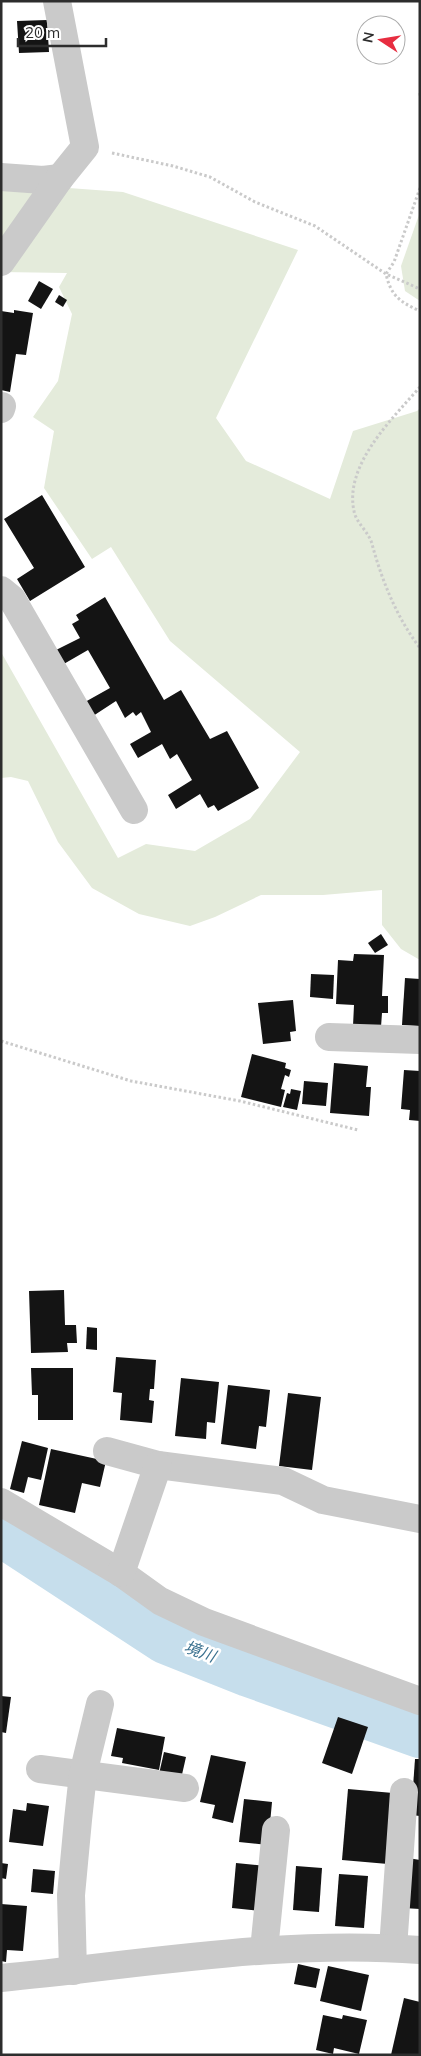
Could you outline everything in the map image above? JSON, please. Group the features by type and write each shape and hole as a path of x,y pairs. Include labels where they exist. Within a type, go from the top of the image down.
{"street":[{"path":"1,262 60,178 85,147 57,1"},
{"path":"1,177 43,180 60,178"},
{"path":"1,590 12,599 134,810"},
{"path":"329,1037 420,1040"},
{"path":"107,1451 158,1464 283,1481 323,1500 420,1518"},
{"path":"121,1572 158,1464"},
{"path":"1,1502 121,1572 160,1600 204,1622 420,1700"},
{"path":"73,1971 71,1894 83,1774 100,1704"},
{"path":"40,1769 185,1788"},
{"path":"392,1948 404,1792"},
{"path":"264,1950 276,1830"},
{"path":"1,1978 264,1950 392,1948 420,1950"}],"path":[{"path":"85,147 173,166 210,177 255,202 315,226 386,274 420,289"},
{"path":"420,188 394,262 386,274 390,290 406,305 420,311"},
{"path":"420,387 382,430 362,462 353,485 354,512 370,537 380,572 400,617 420,648"},
{"path":"1,1041 131,1081 240,1101 358,1130"}],"green space":[{"path":"1,183 123,192 298,250 216,418 246,461 330,499 353,431 417,411 420,408 420,960 401,949 382,925 382,890 323,895 261,895 215,917 190,926 139,914 92,888 58,842 28,781 11,777 1,778 1,652 118,858 146,844 195,851 250,819 300,752 170,641 111,547 92,559 44,488 54,431 33,417 58,381 72,314 59,287 67,273 1,272"},
{"path":"420,212 420,301 405,291 401,266"}],"building":[{"path":"47,20 49,52 19,53 17,21"},
{"path":"39,281 53,289 41,309 28,301"},
{"path":"59,295 67,300 63,307 55,302"},
{"path":"14,310 33,313 26,355 16,354 10,392 1,390 1,311 14,313"},
{"path":"42,495 85,567 30,601 17,579 34,568 4,519"},
{"path":"105,597 164,700 181,690 210,739 227,731 259,788 218,811 214,805 208,808 200,794 176,809 168,795 192,780 177,754 170,759 162,744 138,758 130,744 151,732 141,712 136,716 133,712 125,718 116,701 93,716 85,702 110,688 88,650 62,665 56,650 80,638 72,624 79,620 76,615"},
{"path":"381,934 388,945 375,953 368,943"},
{"path":"354,954 384,955 382,996 388,996 388,1013 382,1013 381,1027 353,1026 354,1005 336,1004 338,960 353,961"},
{"path":"311,974 334,975 333,999 310,997"},
{"path":"405,978 420,979 420,1026 402,1025"},
{"path":"293,1000 296,1031 290,1032 291,1041 263,1044 258,1003"},
{"path":"252,1054 286,1063 285,1068 291,1070 289,1077 285,1075 281,1089 285,1090 281,1107 241,1097"},
{"path":"334,1063 368,1066 366,1087 371,1087 369,1116 330,1113"},
{"path":"404,1070 420,1071 420,1121 409,1120 410,1110 401,1109"},
{"path":"304,1081 328,1083 326,1106 302,1104"},
{"path":"291,1089 301,1091 297,1110 283,1107 287,1093 290,1094"},
{"path":"64,1290 65,1325 76,1325 77,1343 67,1343 68,1352 31,1353 29,1291"},
{"path":"87,1327 97,1328 97,1350 86,1349"},
{"path":"116,1357 156,1360 154,1389 150,1389 149,1400 154,1401 152,1423 120,1420 122,1393 113,1392"},
{"path":"31,1368 73,1368 73,1420 38,1420 38,1395 32,1395"},
{"path":"181,1378 219,1382 215,1423 207,1422 206,1439 175,1436"},
{"path":"228,1385 270,1390 266,1427 259,1426 256,1449 221,1444"},
{"path":"288,1393 321,1397 312,1470 279,1466"},
{"path":"22,1441 48,1448 41,1480 28,1477 24,1493 10,1489"},
{"path":"51,1449 106,1461 100,1487 82,1483 75,1513 39,1505"},
{"path":"1,1696 11,1697 6,1733 1,1732"},
{"path":"338,1717 368,1727 352,1774 322,1763"},
{"path":"117,1728 165,1737 159,1770 122,1763 123,1758 111,1756"},
{"path":"164,1752 186,1757 181,1779 159,1774"},
{"path":"211,1755 246,1762 233,1823 212,1818 215,1805 200,1802"},
{"path":"415,1759 420,1759 420,1816 411,1815"},
{"path":"348,1789 393,1793 388,1864 342,1860"},
{"path":"244,1799 272,1802 268,1845 239,1842"},
{"path":"27,1803 49,1806 43,1846 9,1842 13,1809 26,1811"},
{"path":"408,1858 420,1860 420,1909 403,1908"},
{"path":"1,1863 8,1864 6,1879 1,1878"},
{"path":"236,1863 266,1866 261,1911 232,1908"},
{"path":"296,1866 322,1868 319,1912 293,1910"},
{"path":"33,1869 55,1871 53,1894 31,1892"},
{"path":"339,1874 368,1876 364,1928 335,1926"},
{"path":"1,1904 27,1906 23,1951 7,1950 6,1962 1,1961"},
{"path":"298,1964 320,1969 316,1988 294,1984"},
{"path":"328,1966 369,1975 361,2011 320,2001"},
{"path":"404,1998 420,2002 420,2055 391,2055"},
{"path":"323,2015 342,2019 343,2015 367,2020 359,2054 334,2048 333,2054 316,2050"}],"waterway":[{"name":"境川","path":"1,1530 166,1638 249,1671 420,1732"}]}
